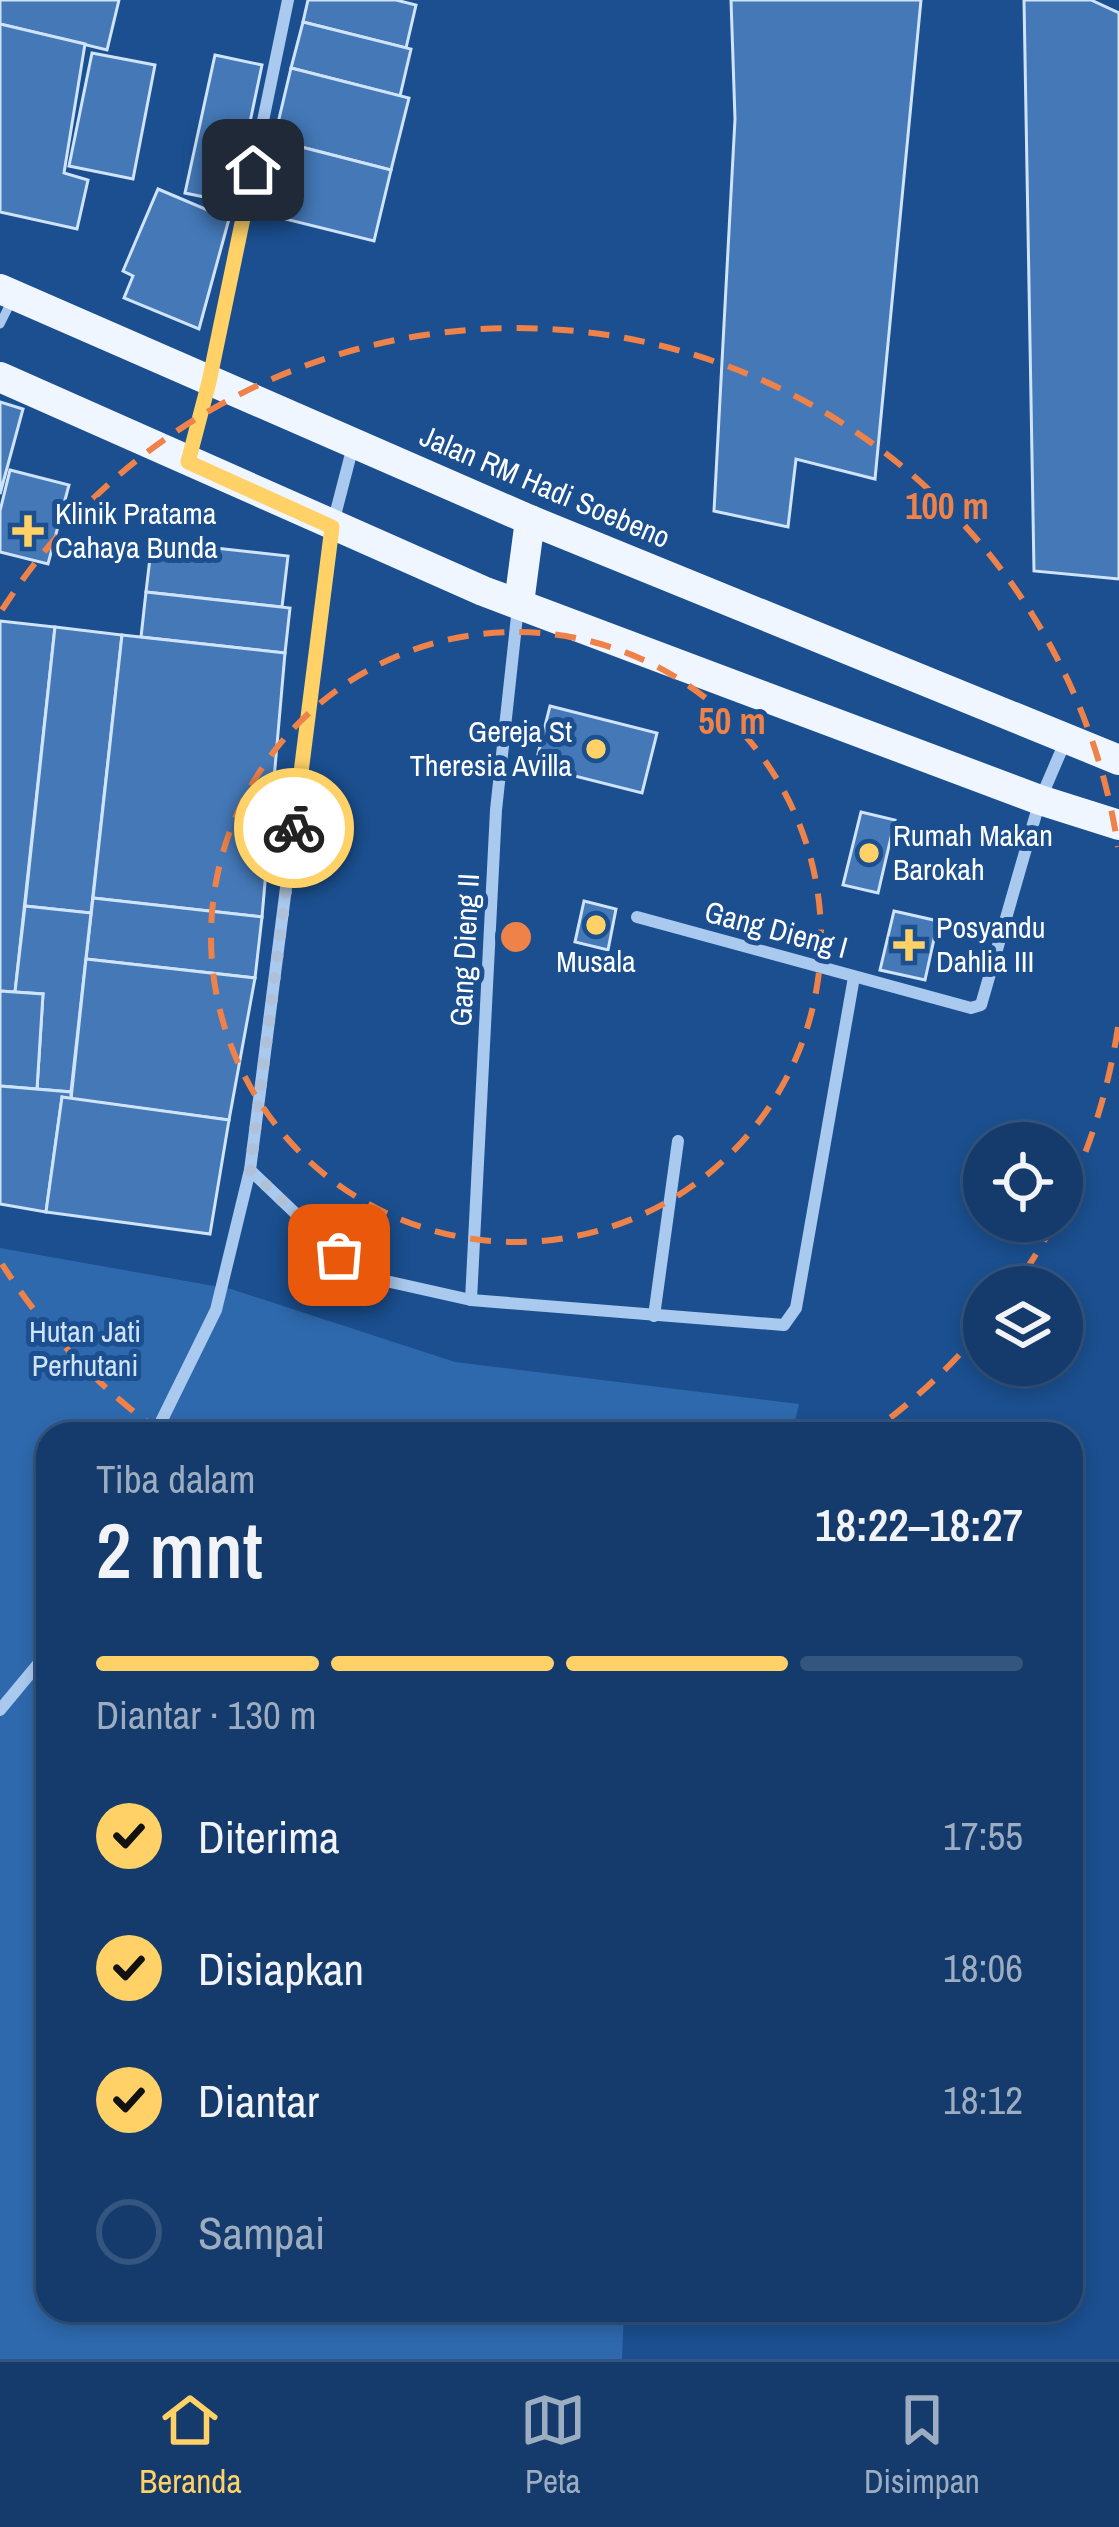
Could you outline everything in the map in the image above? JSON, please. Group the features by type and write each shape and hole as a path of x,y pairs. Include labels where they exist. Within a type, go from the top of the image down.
{"main road":[{"name":"Jalan RM Hadi Soebeno","path":"7,292 530,520 1119,760"},
{"path":"0,377 332,527 519,603 1040,800 1119,825"},
{"path":"519,603 530,520"}],"street":[{"path":"188,462 209,382 287,0"},
{"path":"161,1422 216,1310 250,1170 332,527 353,445"},
{"name":"Gang Dieng II","path":"471,1300 496,810 519,603"},
{"name":"Gang Dieng I","path":"637,917 971,1008 981,1005 1040,800 1065,741"},
{"path":"250,1170 358,1270 397,1285 471,1300 780,1326 793,1317 854,977"},
{"path":"654,1316 678,1141"},
{"path":"0,1710 36,1666"}],"lane":[{"path":"0,324 7,292"}],"green space":[{"name":"Hutan Jati Perhutani","path":"0,1248 231,1289 455,1362 799,1404 795,1422 36,1422 36,2322 624,2322 622,2359 0,2359"}],"building":[{"path":"0,0 119,0 107,50 0,24"},
{"path":"308,0 396,0 416,5 406,48 303,22"},
{"path":"731,0 921,0 875,479 796,459 788,527 714,511 735,119"},
{"path":"1024,0 1091,0 1119,13 1119,579 1034,571"},
{"path":"303,22 411,49 400,96 291,68"},
{"path":"0,24 85,44 64,173 88,180 77,229 0,212"},
{"path":"92,53 155,65 133,179 69,166"},
{"path":"215,55 262,65 233,203 185,193"},
{"path":"291,68 409,98 391,170 274,140"},
{"path":"274,140 391,170 374,241 257,212"},
{"path":"158,189 229,219 199,329 124,298 133,276 123,271"},
{"path":"0,402 23,409 0,494"},
{"name":"Klinik Pratama Cahaya Bunda","path":"10,470 69,485 48,564 0,552 0,511"},
{"path":"152,541 288,556 282,607 146,592"},
{"path":"146,592 290,608 285,653 141,637"},
{"path":"0,621 55,627 15,992 0,991"},
{"path":"55,627 122,635 91,913 25,906"},
{"path":"122,635 285,653 262,917 93,898"},
{"name":"Gereja St Theresia Avilla","path":"550,706 657,733 642,793 535,766"},
{"name":"Rumah Makan Barokah","path":"861,812 895,820 878,893 843,885"},
{"path":"93,898 262,917 255,978 86,959"},
{"name":"Musala","path":"584,901 616,909 608,950 575,942"},
{"path":"25,906 91,913 71,1092 37,1089 43,994 15,992"},
{"name":"Posyandu Dahlia III","path":"894,911 938,921 925,980 880,970"},
{"path":"86,959 255,978 229,1120 71,1099"},
{"path":"0,991 43,994 37,1089 0,1086"},
{"path":"0,1086 71,1092 71,1099 62,1097 46,1212 0,1204"},
{"path":"62,1097 229,1120 210,1234 46,1212"}],"way so far":[{"path":"294,828 250,1170 339,1255"}],"place":[{"name":"Klinik Pratama Cahaya Bunda","path":"28,531"},
{"name":"Gereja St Theresia Avilla","path":"596,749"},
{"name":"Rumah Makan Barokah","path":"869,853"},
{"name":"Musala","path":"596,925"},
{"name":"Posyandu Dahlia III","path":"909,945"}],"route":[{"path":"253,170 188,462 332,527 294,828"}]}
